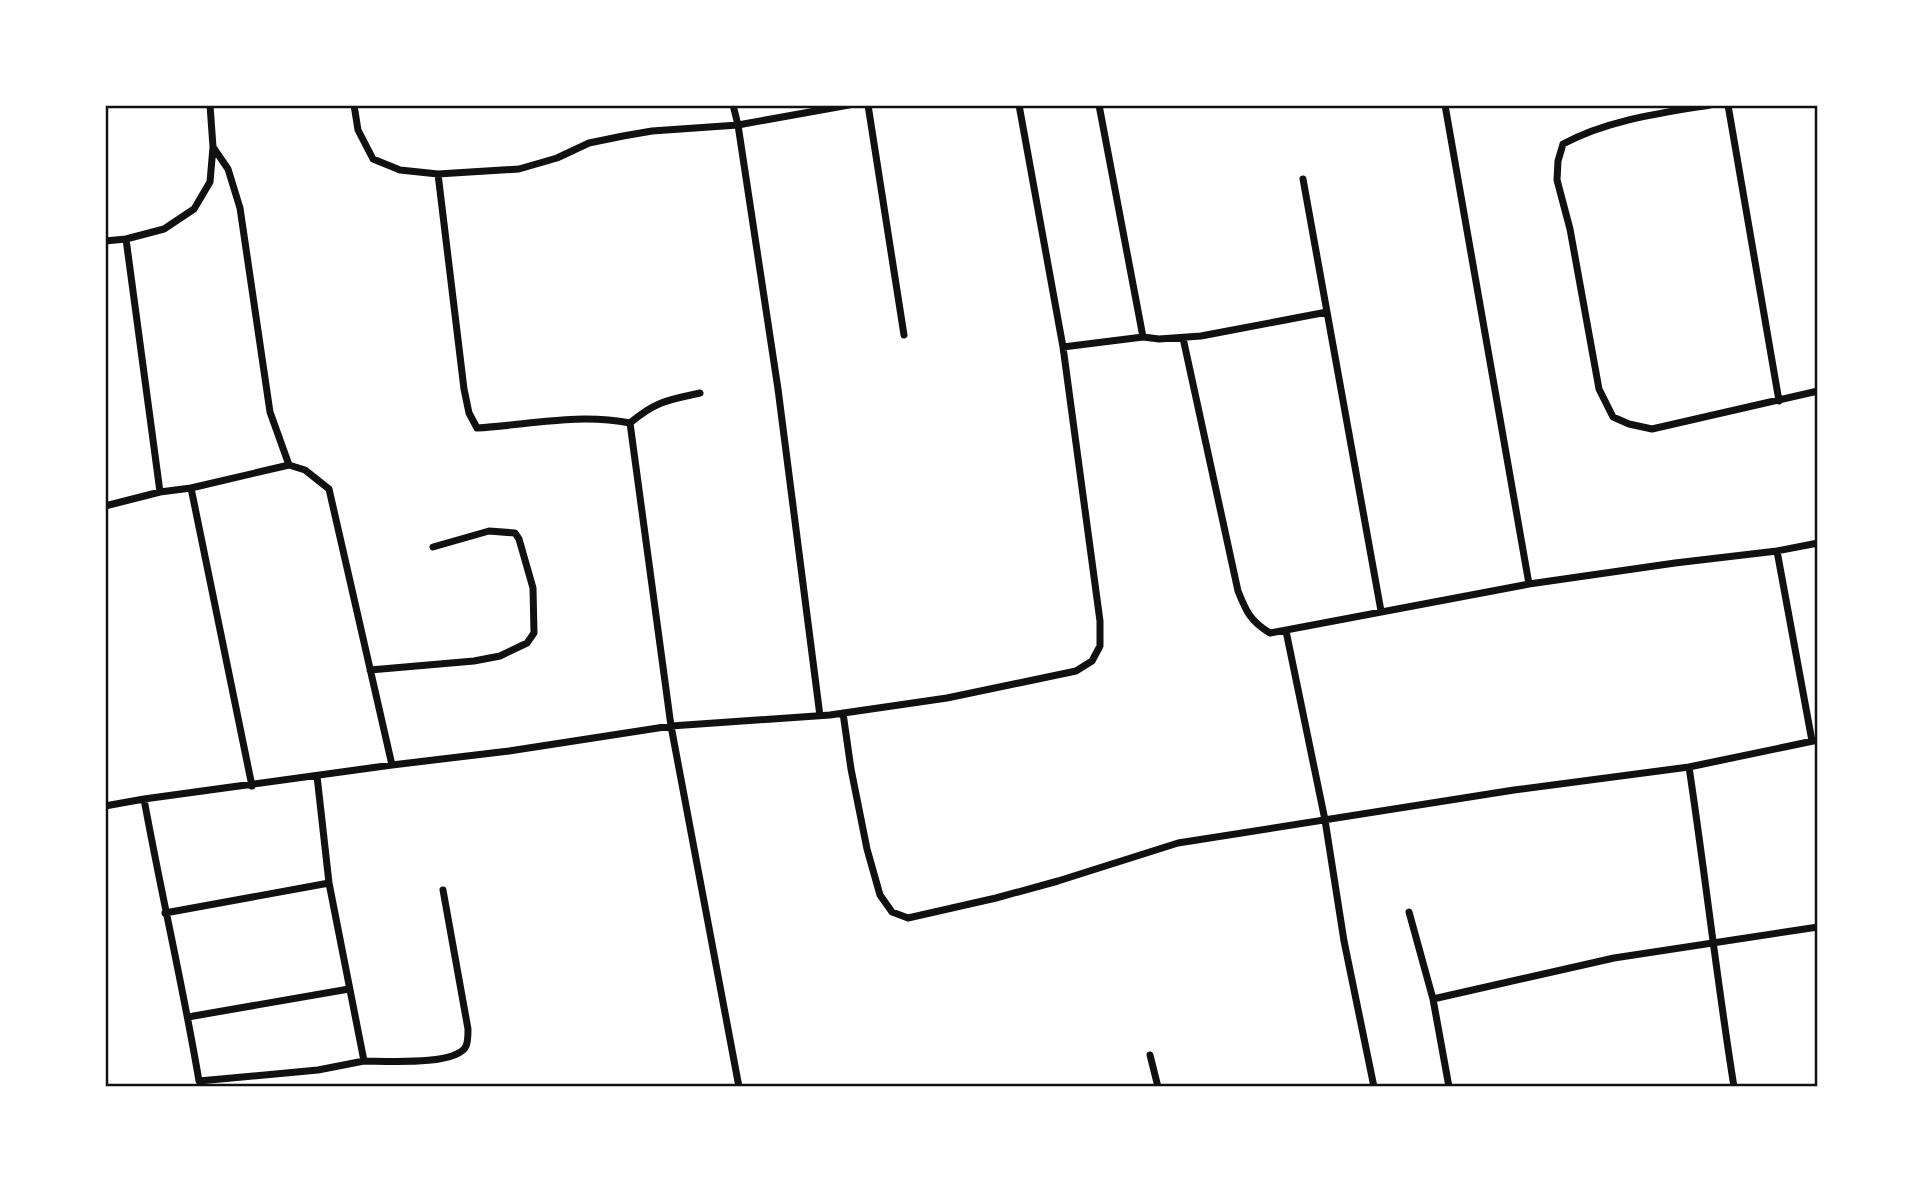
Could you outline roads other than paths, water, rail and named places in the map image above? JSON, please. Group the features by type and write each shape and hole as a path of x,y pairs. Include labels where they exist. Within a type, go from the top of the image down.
{"street":[{"path":"105,241 126,239 164,229 194,209 210,182 213,147 210,105"},
{"path":"354,105 358,130 373,159 400,170 439,174 519,169 557,158 589,143 622,136 652,131 738,125 849,105"},
{"path":"733,105 778,389 820,716"},
{"path":"868,105 904,335"},
{"path":"105,806 671,726 820,716 947,698 1076,671 1092,661 1100,646 1100,621 1063,347 1019,105"},
{"path":"1100,105 1143,337"},
{"path":"1445,105 1529,584"},
{"path":"1710,105 1620,122 1577,136 1563,144 1558,161 1557,180 1570,229 1599,389 1613,417 1652,429 1818,391"},
{"path":"1728,105 1779,401"},
{"path":"213,147 228,169 240,208 270,412 289,465"},
{"path":"439,174 464,389 469,412 477,428 559,418 612,419 630,423"},
{"path":"1303,179 1381,611"},
{"path":"126,239 160,492"},
{"path":"1063,347 1143,337 1159,339 1201,336 1327,312"},
{"path":"1183,338 1238,590 1246,610 1256,624 1270,633 1529,584 1777,551 1818,543"},
{"path":"630,423 647,408 659,402 700,393"},
{"path":"630,423 671,726 739,1087"},
{"path":"105,506 289,465 305,470 329,489 392,765"},
{"path":"191,488 252,786"},
{"path":"370,670 474,661 500,656 527,643 534,633 533,588 515,533 489,531 433,547"},
{"path":"842,713 867,849 880,895 892,912 908,918 1058,881 1178,843 1514,790 1689,767 1815,740 1777,551"},
{"path":"1286,631 1325,820 1344,941 1374,1087"},
{"path":"1689,767 1734,1087"},
{"path":"317,776 329,883 364,1061"},
{"path":"144,799 200,1084 318,1070 364,1061 426,1062 458,1054 466,1046 468,1029 443,890"},
{"path":"165,913 329,883"},
{"path":"1409,912 1433,999 1449,1087"},
{"path":"1433,999 1614,958 1818,927"},
{"path":"188,1017 349,989"},
{"path":"1150,1055 1158,1087"}]}
